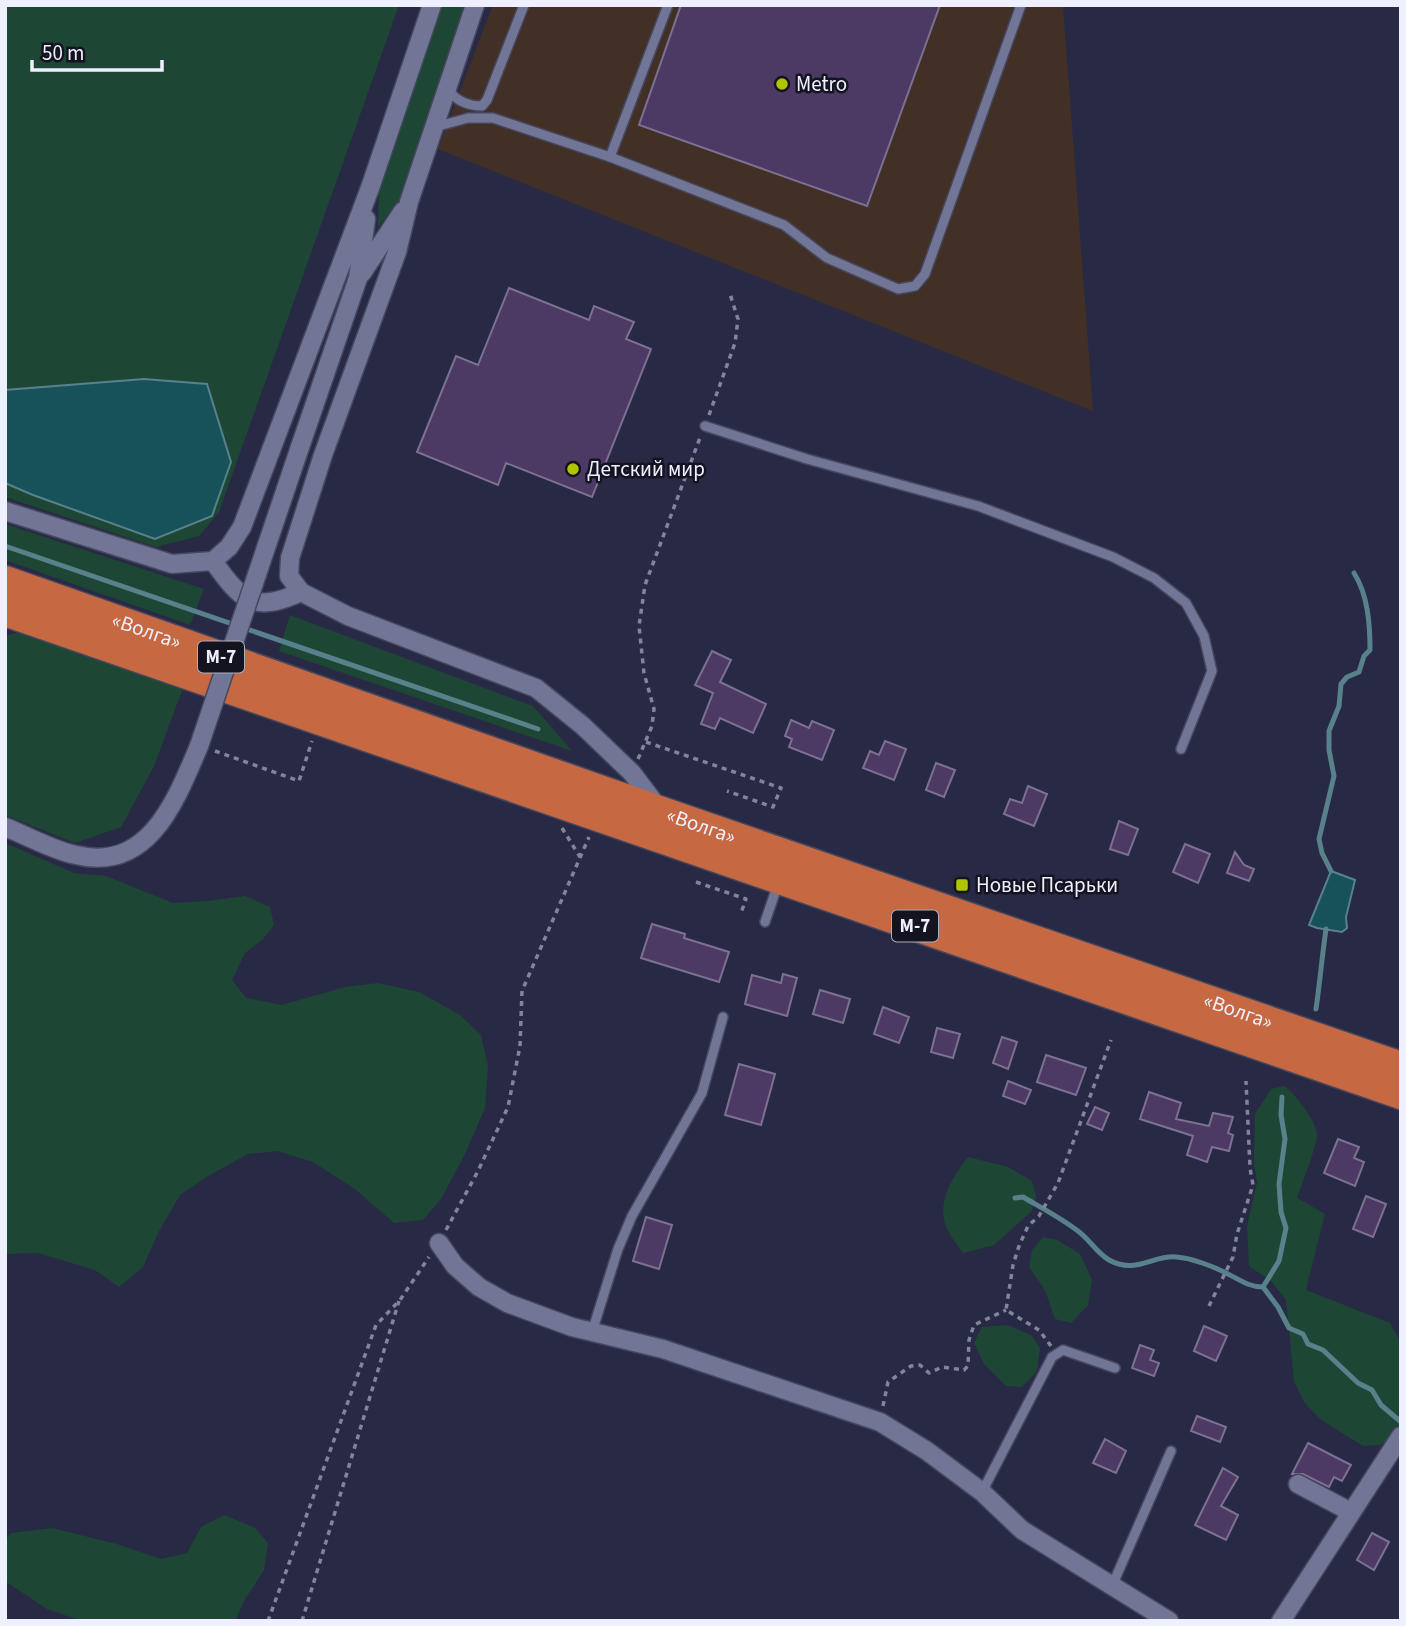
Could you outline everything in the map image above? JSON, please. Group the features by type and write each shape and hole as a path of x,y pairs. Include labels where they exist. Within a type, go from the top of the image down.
{"highway":[{"name":"«Волга»","path":"5,581 662,812 1401,1067"},
{"name":"«Волга»","path":"13,618 598,816 1401,1094"}],"street":[{"path":"5,511 163,562 187,565 213,562 229,547 242,527 370,188 432,5"},
{"path":"475,5 409,202 397,253 323,455 290,558 289,576 301,592 348,616 536,688 583,726 632,773 662,812"},
{"path":"5,827 73,855 113,858 137,846 160,823 176,799 202,747 358,278 370,188"},
{"path":"358,278 409,202"},
{"path":"213,562 236,593 248,600 280,602 301,592"},
{"path":"439,1242 455,1266 488,1293 507,1303 572,1327 663,1349 880,1422 917,1444 982,1492 1022,1530 1169,1621"},
{"path":"1281,1621 1401,1436"},
{"path":"1298,1484 1351,1512"}],"lane":[{"path":"446,88 455,99 482,106 487,100 524,5"},
{"path":"610,157 667,5"},
{"path":"433,127 468,117 492,118 610,157 784,225 827,258 898,289 915,286 925,274 1021,5"},
{"path":"705,426 807,459 978,506 1113,557 1154,578 1186,603 1204,636 1212,671 1181,749"},
{"path":"765,922 780,879"},
{"path":"592,1332 618,1249 632,1216 702,1093 723,1017"},
{"path":"982,1492 1052,1357 1063,1350 1115,1368"},
{"path":"1112,1586 1171,1451"}],"path":[{"path":"632,773 652,726 654,709 644,673 639,626 645,585 735,343 738,319 730,294"},
{"path":"645,742 781,789 773,807 727,791"},
{"path":"202,747 299,781"},
{"path":"268,1621 376,1325 400,1300 439,1242 478,1171 508,1107 520,1046 522,991 598,816"},
{"path":"696,882 746,900 741,913"},
{"path":"1006,1310 1019,1246 1028,1226 1039,1216 1058,1184 1111,1040"},
{"path":"1209,1306 1233,1256 1237,1234 1253,1185 1246,1081"},
{"path":"302,1621 400,1300"},
{"path":"1006,1310 1039,1330 1056,1354"},
{"path":"880,1422 888,1382 911,1366 920,1365 929,1373 942,1367 964,1370 968,1366 969,1340 974,1325 1006,1310"}],"shaded area":[{"path":"5,5 399,5 219,512 199,536 156,547 5,497"},
{"path":"442,5 467,5 400,199 378,227 379,191"},
{"path":"493,5 1063,5 1093,411 438,149"},
{"path":"144,379 207,384 231,462 212,516 155,539 5,483 5,390"},
{"path":"5,524 204,589 190,625 5,560"},
{"path":"290,615 533,706 572,751 279,651"},
{"path":"25,631 184,685 154,766 121,827 75,843 5,815 5,636"},
{"path":"5,843 74,873 106,876 173,903 245,896 270,907 274,925 263,939 245,953 232,980 246,998 282,1005 345,987 378,983 419,992 460,1015 481,1035 488,1066 485,1108 441,1199 423,1220 394,1223 355,1189 313,1162 278,1151 248,1154 180,1195 158,1233 143,1267 119,1287 95,1270 38,1253 5,1254"},
{"path":"1331,871 1355,880 1346,917 1347,928 1342,932 1309,925"},
{"path":"1284,1086 1305,1108 1317,1135 1297,1198 1325,1214 1306,1290 1390,1323 1401,1343 1401,1422 1392,1437 1381,1445 1363,1446 1320,1419 1304,1402 1294,1381 1286,1300 1271,1281 1249,1266 1247,1226 1257,1183 1254,1163 1255,1114 1271,1089"},
{"path":"968,1157 1008,1167 1032,1181 1036,1197 1031,1212 994,1245 963,1253 947,1228 943,1210 946,1193"},
{"path":"1043,1237 1057,1240 1080,1254 1092,1280 1088,1305 1071,1323 1055,1319 1045,1290 1029,1267 1032,1250"},
{"path":"1007,1325 1031,1335 1040,1348 1037,1371 1022,1387 1006,1386 984,1364 974,1343 982,1327"},
{"path":"224,1515 255,1528 268,1543 264,1570 235,1621 82,1621 47,1609 5,1581 5,1541 11,1533 52,1528 117,1544 161,1559 187,1553 201,1527"}],"building":[{"name":"Metro","path":"681,5 940,5 867,206 639,125"},
{"path":"509,288 589,320 594,306 634,322 626,339 651,349 592,497 506,463 498,485 417,452 456,356 478,365"},
{"path":"712,651 731,660 720,682 766,704 753,733 720,718 715,729 701,724 713,693 695,685"},
{"path":"791,720 809,728 812,721 834,730 822,760 789,747 792,739 785,736"},
{"path":"885,741 906,749 894,780 863,768 870,751 879,755"},
{"path":"936,763 955,770 944,797 926,790"},
{"path":"1028,786 1047,794 1034,826 1004,814 1010,799 1022,803"},
{"path":"1119,821 1138,829 1128,855 1110,849"},
{"path":"1185,844 1210,854 1198,883 1173,872"},
{"path":"1235,852 1244,865 1254,869 1249,881 1227,873"},
{"path":"652,924 685,934 684,938 729,952 719,982 641,958"},
{"path":"783,974 797,978 787,1016 745,1004 752,975 781,983"},
{"path":"820,990 850,999 843,1023 813,1014"},
{"path":"883,1007 909,1017 899,1043 874,1034"},
{"path":"937,1028 960,1034 953,1058 931,1052"},
{"path":"1002,1037 1017,1042 1008,1069 993,1063"},
{"path":"1046,1055 1086,1068 1076,1095 1037,1082"},
{"path":"739,1064 775,1074 761,1125 725,1115"},
{"path":"1008,1081 1031,1090 1025,1104 1003,1096"},
{"path":"1149,1092 1181,1103 1176,1119 1209,1126 1213,1113 1233,1117 1228,1133 1233,1135 1229,1151 1212,1147 1207,1162 1187,1155 1193,1136 1140,1119"},
{"path":"1095,1107 1109,1113 1102,1130 1087,1124"},
{"path":"1338,1139 1359,1147 1354,1158 1364,1162 1355,1186 1324,1173"},
{"path":"1366,1196 1386,1204 1373,1237 1353,1229"},
{"path":"646,1217 672,1225 659,1269 633,1261"},
{"path":"1204,1326 1227,1336 1216,1361 1194,1351"},
{"path":"1140,1345 1154,1350 1150,1360 1159,1363 1154,1376 1132,1368"},
{"path":"1197,1416 1226,1427 1220,1442 1191,1431"},
{"path":"1105,1439 1126,1451 1116,1473 1093,1463"},
{"path":"1308,1443 1351,1465 1342,1481 1334,1477 1329,1487 1303,1474 1292,1474"},
{"path":"1223,1468 1238,1477 1221,1506 1238,1515 1226,1540 1195,1525"},
{"path":"1372,1533 1389,1542 1374,1570 1357,1560"}],"waterway":[{"path":"5,546 538,729"},
{"path":"1331,871 1322,853 1319,839 1334,776 1329,731 1339,706 1341,684 1347,677 1359,672 1364,656 1370,650 1365,600 1354,573"},
{"path":"1316,1009 1326,929"},
{"path":"1015,1198 1023,1197 1058,1217 1072,1226 1105,1257 1119,1264 1136,1265 1160,1258 1183,1258 1263,1287 1279,1261 1286,1228 1281,1212 1279,1184 1285,1139 1281,1115 1282,1097"},
{"path":"1263,1287 1289,1328 1303,1334 1308,1344 1323,1350 1358,1383 1372,1390 1381,1405 1401,1422"}],"place":[{"name":"Metro","path":"782,84"},
{"name":"Детский мир","path":"573,469"},
{"name":"Новые Псарьки","path":"962,885"}]}
